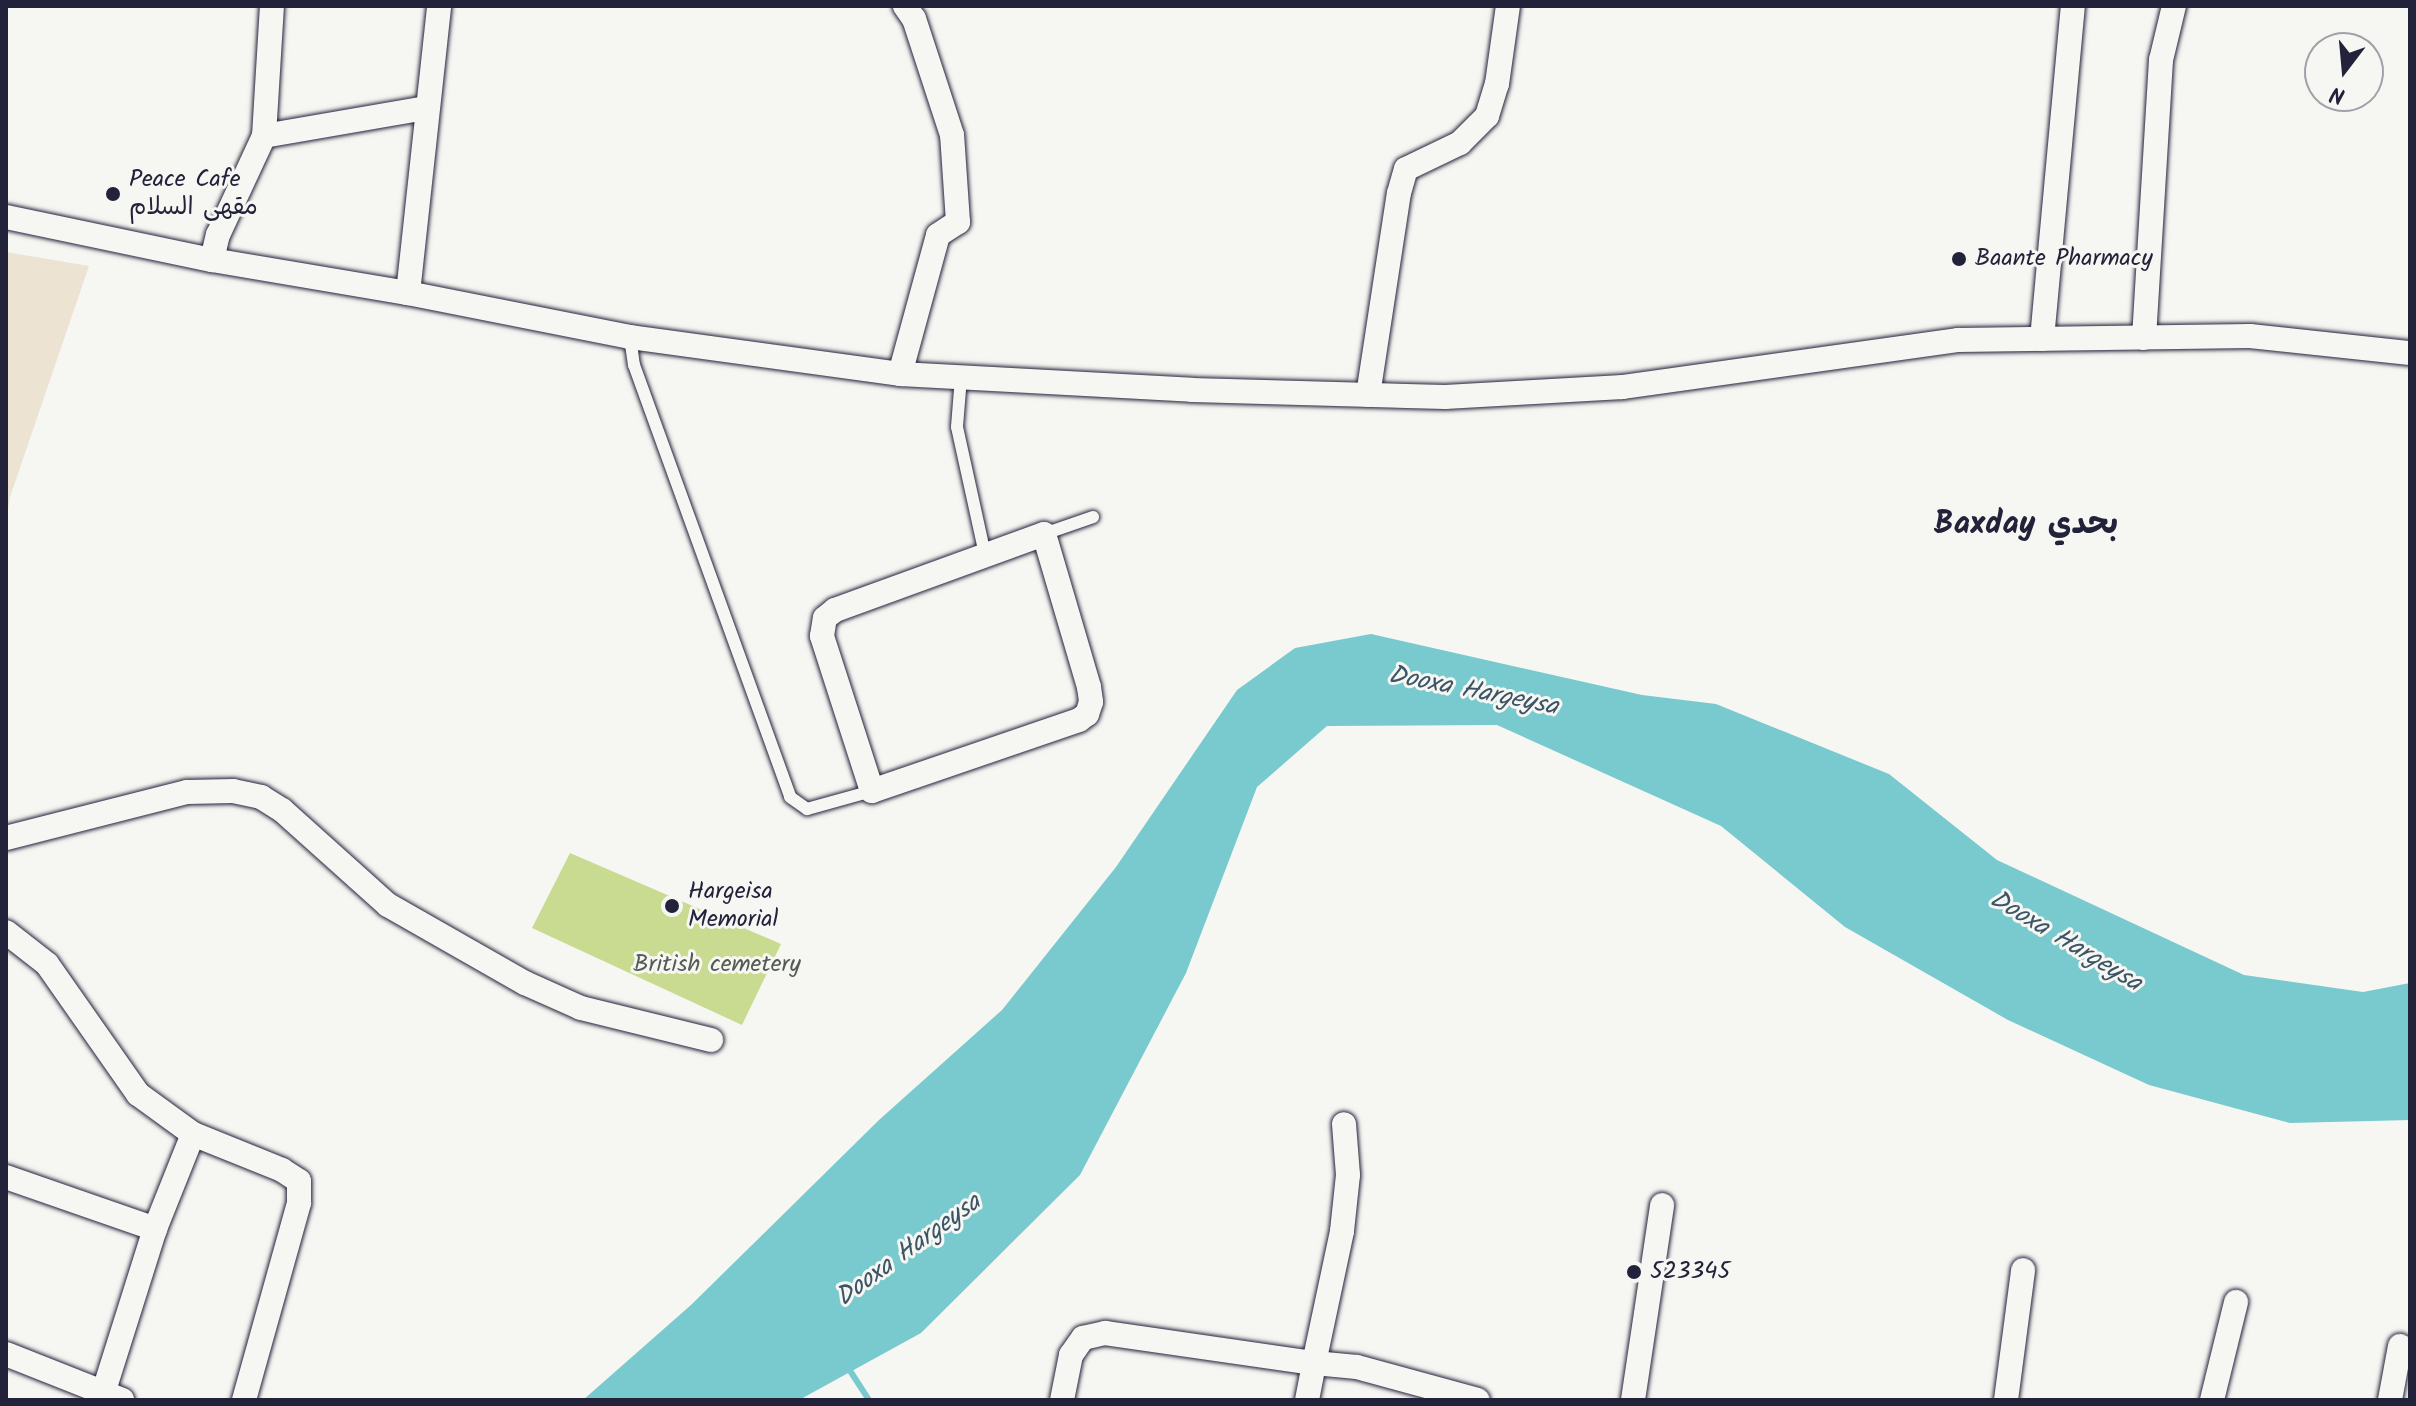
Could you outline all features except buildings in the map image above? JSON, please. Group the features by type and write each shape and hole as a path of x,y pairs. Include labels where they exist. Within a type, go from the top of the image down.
{"street":[{"path":"212,260 218,235 264,136 272,6"},
{"path":"408,293 439,6"},
{"path":"900,374 938,235 958,222 952,135 914,19 905,6"},
{"path":"1368,395 1399,193 1406,169 1460,143 1487,116 1497,84 1508,6"},
{"path":"2042,339 2073,6"},
{"path":"2144,338 2161,60 2174,6"},
{"path":"264,136 426,108"},
{"path":"6,217 212,260 408,293 630,337 900,374 1445,397 1623,387 1958,340 2250,336 2410,353"},
{"path":"1044,534 1089,687 1091,702 1087,714 1079,720 872,791 822,636 825,618 835,610 1044,534"},
{"path":"6,838 187,792 233,791 261,797 282,810 388,905 525,983 581,1008 711,1040"},
{"path":"6,932 47,964 138,1094 193,1134 282,1170 299,1181 299,1203 244,1400"},
{"path":"1307,1400 1342,1231 1348,1175 1344,1124"},
{"path":"6,1354 109,1397 155,1229 193,1134"},
{"path":"6,1177 155,1229"},
{"path":"1633,1400 1662,1205"},
{"path":"2006,1400 2023,1270"},
{"path":"2212,1400 2236,1302"},
{"path":"1062,1400 1071,1355 1083,1338 1105,1333 1357,1367 1465,1398"},
{"path":"2390,1400 2400,1346"}],"lane":[{"path":"630,337 634,365 790,797 797,805 807,809 872,791"},
{"path":"961,377 957,427 985,554"},
{"path":"1044,534 1093,517"}],"shaded area":[{"path":"6,252 89,266 10,497 6,522"}],"green space":[{"name":"British cemetery","path":"570,853 781,944 742,1025 532,928"}],"water":[{"name":"Dooxa Hargeysa","path":"1371,634 1642,695 1716,704 1889,774 1997,860 2244,975 2363,992 2410,983 2410,1120 2290,1123 2149,1085 2008,1020 1845,927 1721,826 1497,725 1327,726 1257,787 1186,973 1080,1175 921,1333 799,1400 583,1400 691,1305 879,1120 1002,1010 1116,867 1237,690 1295,648"}],"waterway":[{"path":"847,1366 869,1400"}],"place":[{"name":"Peace Cafe مقهى السلام","path":"113,194"},
{"name":"Baante Pharmacy","path":"1959,259"},
{"name":"Hargeisa Memorial","path":"672,906"},
{"name":"523345","path":"1634,1272"}],"district":[{"name":"Baxday بحدي","path":"2026,525"}]}
